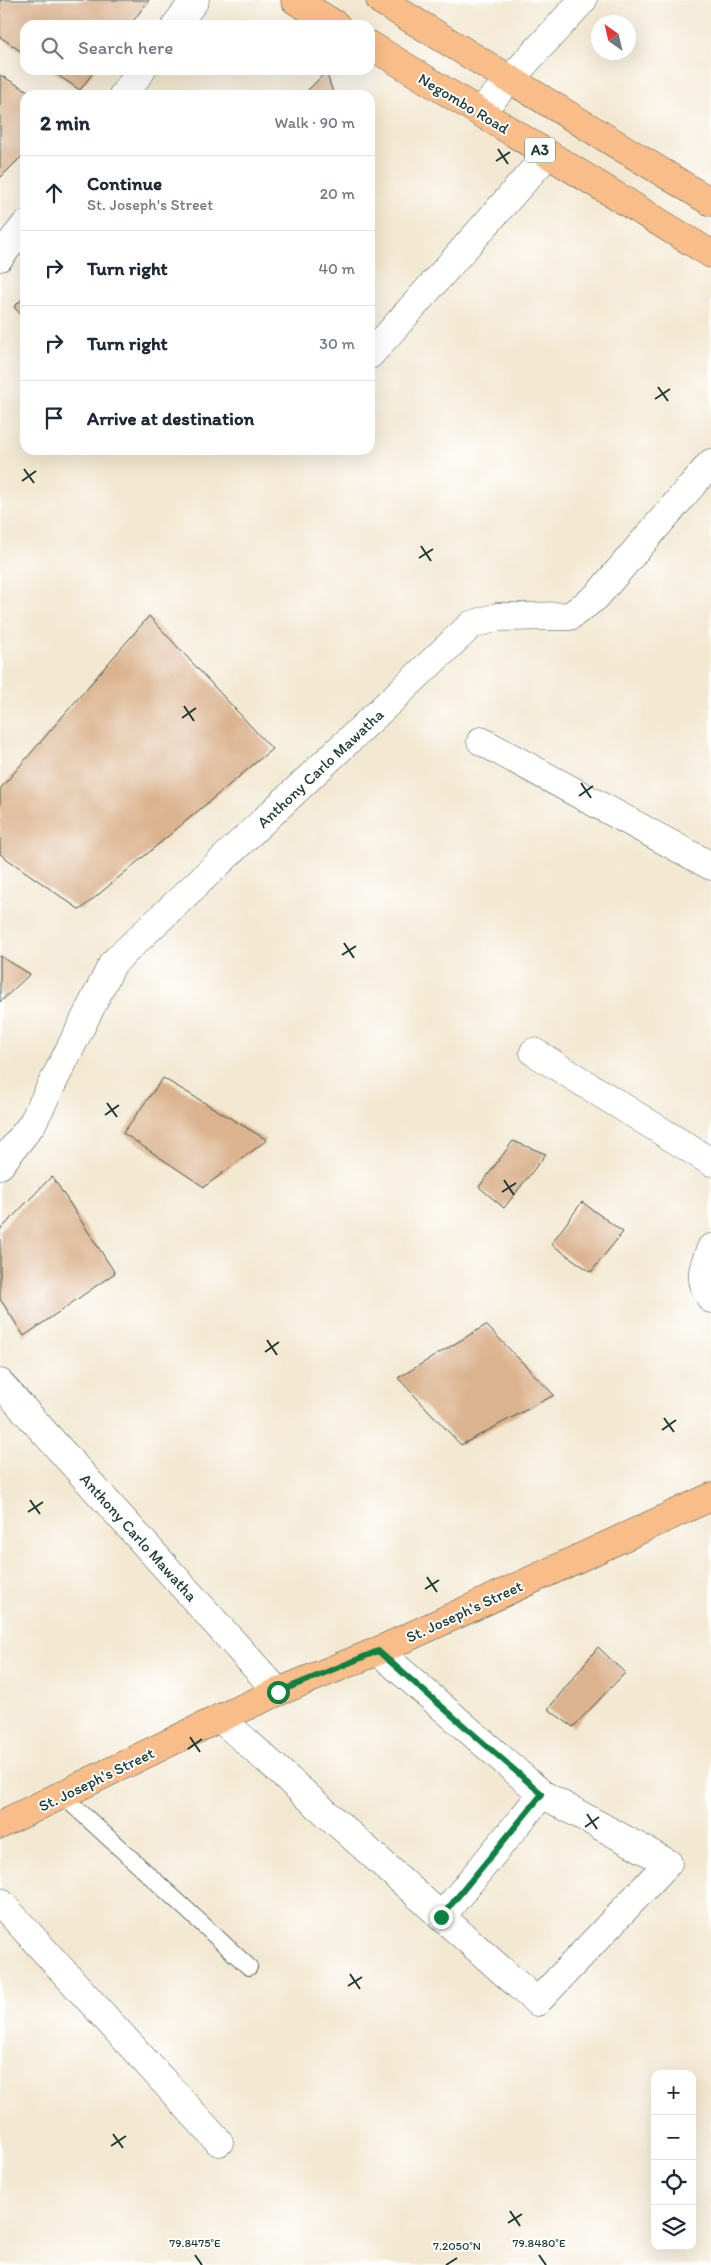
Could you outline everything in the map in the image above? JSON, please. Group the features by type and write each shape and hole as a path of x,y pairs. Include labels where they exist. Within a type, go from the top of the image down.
{"main road":[{"path":"295,0 328,20"},
{"path":"380,0 711,202"},
{"name":"Negombo Road","path":"375,49 711,254"},
{"name":"St. Joseph's Street","path":"0,1825 220,1718 378,1651 711,1497"}],"street":[{"path":"180,20 195,0"},
{"path":"480,112 509,78 583,0"},
{"path":"127,90 138,75"},
{"path":"375,350 548,154"},
{"path":"0,257 20,231"},
{"name":"Anthony Carlo Mawatha","path":"0,1165 32,1124 114,963 471,625 497,617 570,616 596,597 711,463"},
{"path":"481,741 711,866"},
{"path":"534,1052 711,1162"},
{"path":"711,1248 702,1269 705,1290 711,1299"},
{"name":"Anthony Carlo Mawatha","path":"0,1383 278,1692"},
{"path":"220,1718 537,2002 668,1863 542,1794 378,1651"},
{"path":"441,1917 542,1794"},
{"path":"0,1902 219,2142"}],"lane":[{"path":"62,1795 249,1967"}],"building":[{"path":"0,0 149,0 134,20 20,20 20,51 0,37"},
{"path":"0,75 26,90 20,90 20,158 0,178"},
{"path":"58,75 91,75 80,90"},
{"path":"323,75 327,75 332,90 308,90"},
{"path":"20,301 20,314 14,307"},
{"path":"149,616 272,749 80,910 0,854 0,789"},
{"path":"0,956 30,974 0,1002"},
{"path":"163,1078 267,1140 204,1187 123,1133"},
{"path":"513,1141 546,1154 504,1208 479,1187"},
{"path":"52,1176 115,1273 24,1336 0,1299 0,1230"},
{"path":"582,1202 623,1232 591,1272 551,1244"},
{"path":"486,1325 554,1395 461,1445 398,1378"},
{"path":"598,1647 625,1673 573,1727 548,1709"}],"route":[{"path":"278,1692 378,1651 542,1794 441,1917"}]}
